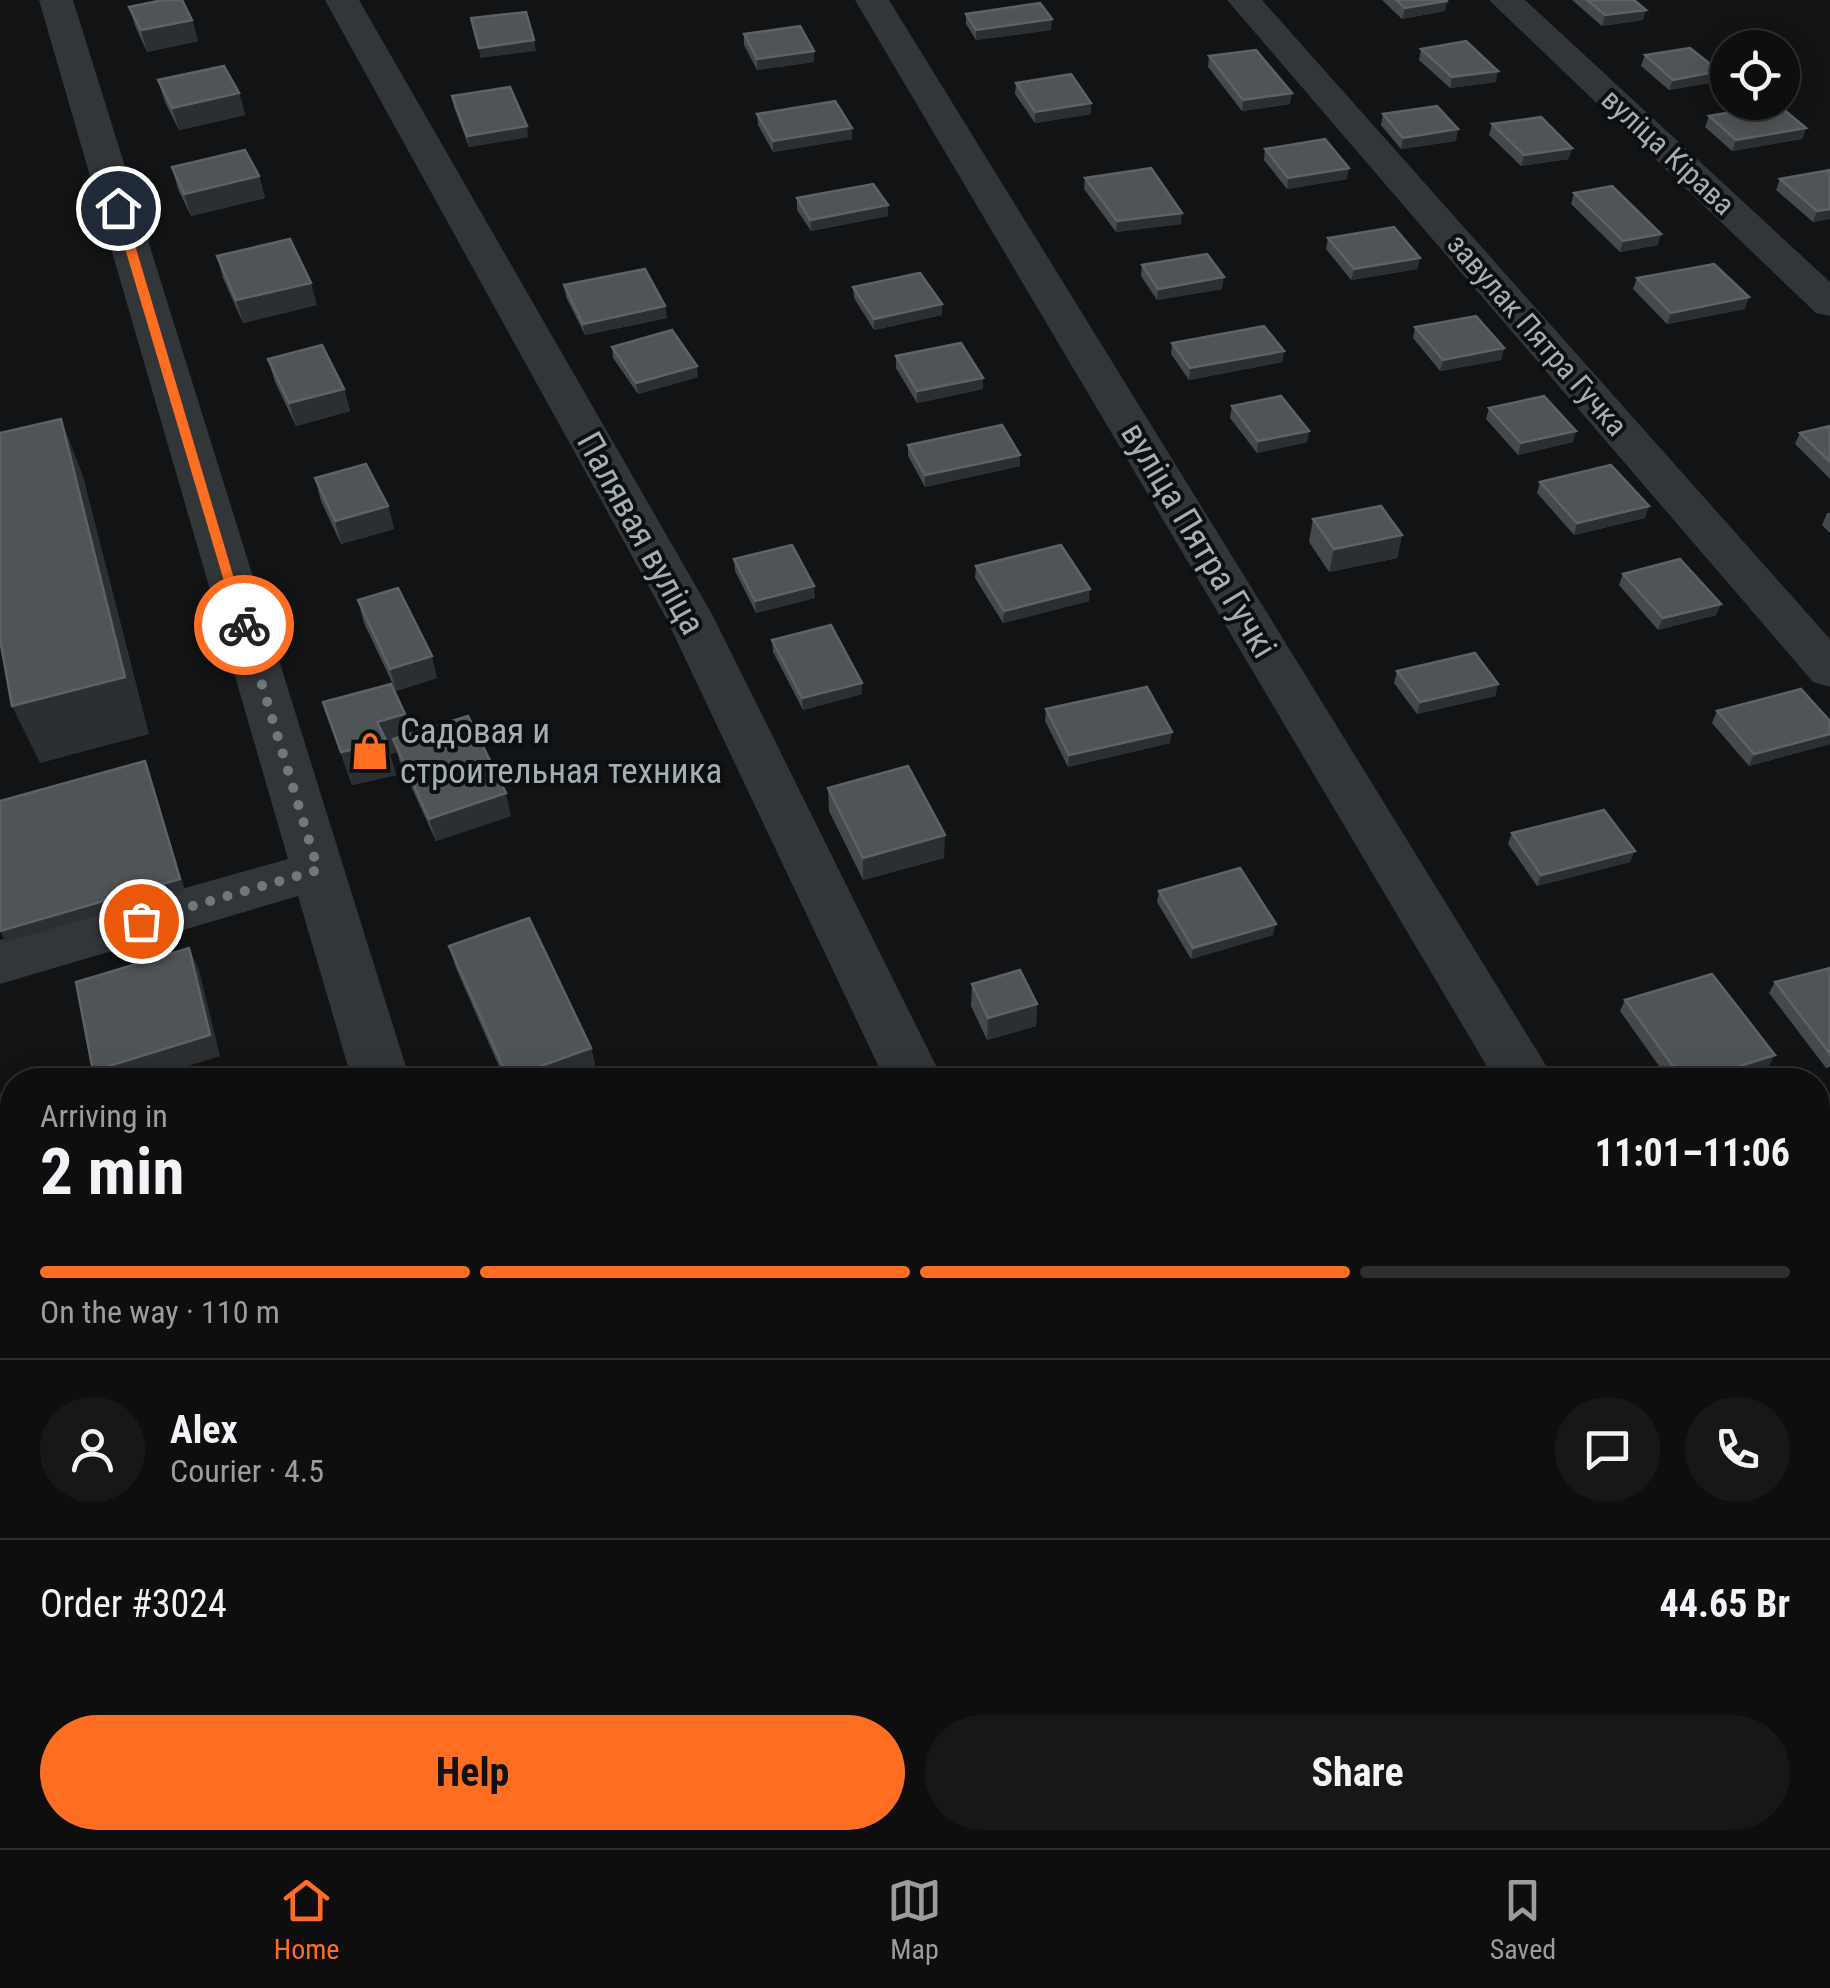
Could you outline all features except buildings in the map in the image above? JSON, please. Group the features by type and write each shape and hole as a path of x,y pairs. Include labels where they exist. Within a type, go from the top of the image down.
{"street":[{"path":"56,0 377,1068"},
{"name":"Палявая вуліца","path":"342,0 689,616 908,1068"},
{"name":"вуліца Пятра Гучкі","path":"872,0 1519,1068"},
{"name":"завулак Пятра Гучка","path":"1244,0 1830,670"},
{"name":"вуліца Кірава","path":"1506,0 1830,304"},
{"path":"0,962 318,870"}],"way so far":[{"path":"141,921 318,870 244,625"}],"place":[{"name":"Садовая и строительная техника","path":"370,751"}],"route":[{"path":"118,208 244,625"}]}
